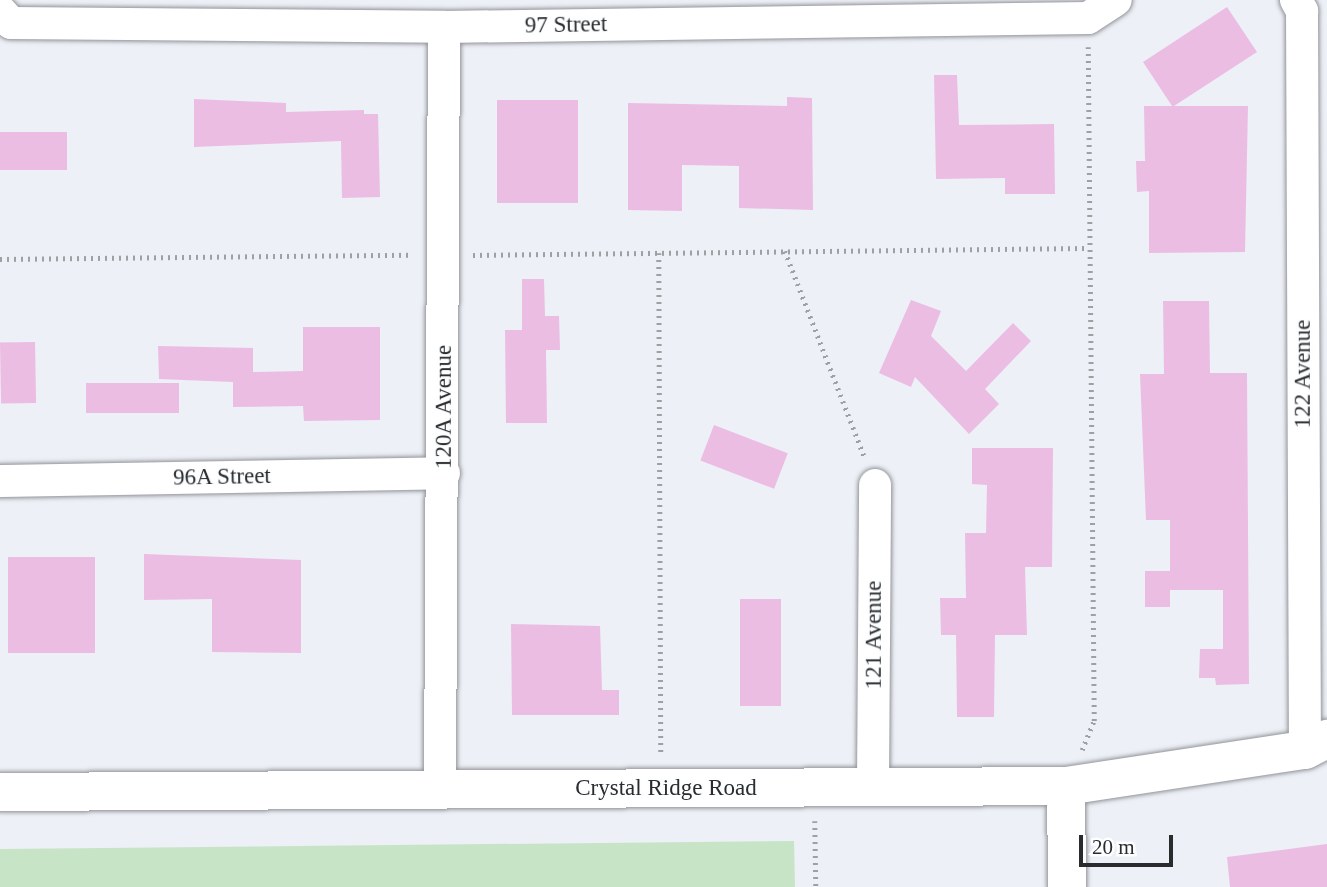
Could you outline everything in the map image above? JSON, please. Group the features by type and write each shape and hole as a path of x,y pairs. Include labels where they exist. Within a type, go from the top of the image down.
{"street":[{"path":"1088,18 1116,0"},
{"name":"122 Avenue","path":"1296,0 1302,11 1316,744"},
{"name":"97 Street","path":"6,17 444,27 1088,18"},
{"name":"120A Avenue","path":"440,788 444,473 444,27"},
{"name":"96A Street","path":"0,481 444,473"},
{"name":"121 Avenue","path":"873,786 875,485"},
{"name":"Crystal Ridge Road","path":"0,792 661,787 815,790 873,786 1066,786 1316,744"},
{"path":"1066,786 1067,887"}],"path":[{"path":"1066,786 1094,720 1088,18"},
{"path":"0,259 1088,248"},
{"path":"785,251 875,485"},
{"path":"659,253 661,787"},
{"path":"815,790 816,887"}],"green space":[{"path":"794,841 795,887 0,887 0,849"}],"building":[{"path":"1227,7 1257,52 1174,106 1248,106 1245,252 1149,253 1149,191 1137,192 1136,161 1145,161 1144,106 1172,106 1143,62"},
{"path":"934,75 957,75 959,125 1054,124 1055,194 1005,194 1005,178 936,179"},
{"path":"787,97 812,98 813,210 739,208 739,166 682,165 682,211 628,210 628,103 787,106"},
{"path":"194,99 286,103 286,112 364,110 364,114 378,114 380,197 342,198 341,141 194,147"},
{"path":"497,100 578,100 578,203 497,203"},
{"path":"0,132 67,132 67,170 0,170"},
{"path":"522,279 544,279 545,316 559,316 560,350 546,350 547,423 506,423 505,330 522,330"},
{"path":"911,300 941,311 931,336 966,371 1013,323 1031,341 985,389 999,404 969,434 915,377 911,387 879,373"},
{"path":"1163,301 1209,301 1210,373 1247,373 1249,684 1216,685 1215,678 1199,678 1200,649 1223,649 1223,590 1170,590 1170,520 1146,520 1140,374 1164,374"},
{"path":"303,327 380,327 380,420 304,421 303,406 233,407 233,382 159,379 158,346 253,348 253,372 303,371"},
{"path":"35,342 36,403 1,404 0,343"},
{"path":"86,383 179,383 179,413 86,413"},
{"path":"714,425 788,453 774,489 700,460"},
{"path":"972,448 1053,448 1052,567 1025,567 1027,635 995,635 994,717 957,717 956,635 941,635 940,598 966,598 965,533 986,533 987,485 972,484"},
{"path":"144,554 301,560 301,653 212,652 212,599 144,600"},
{"path":"8,557 95,557 95,653 8,653"},
{"path":"1145,571 1170,571 1170,607 1145,607"},
{"path":"740,599 781,599 781,706 740,706"},
{"path":"511,624 600,626 602,690 619,690 619,715 512,715"},
{"path":"1327,844 1327,887 1230,887 1227,857"}]}
